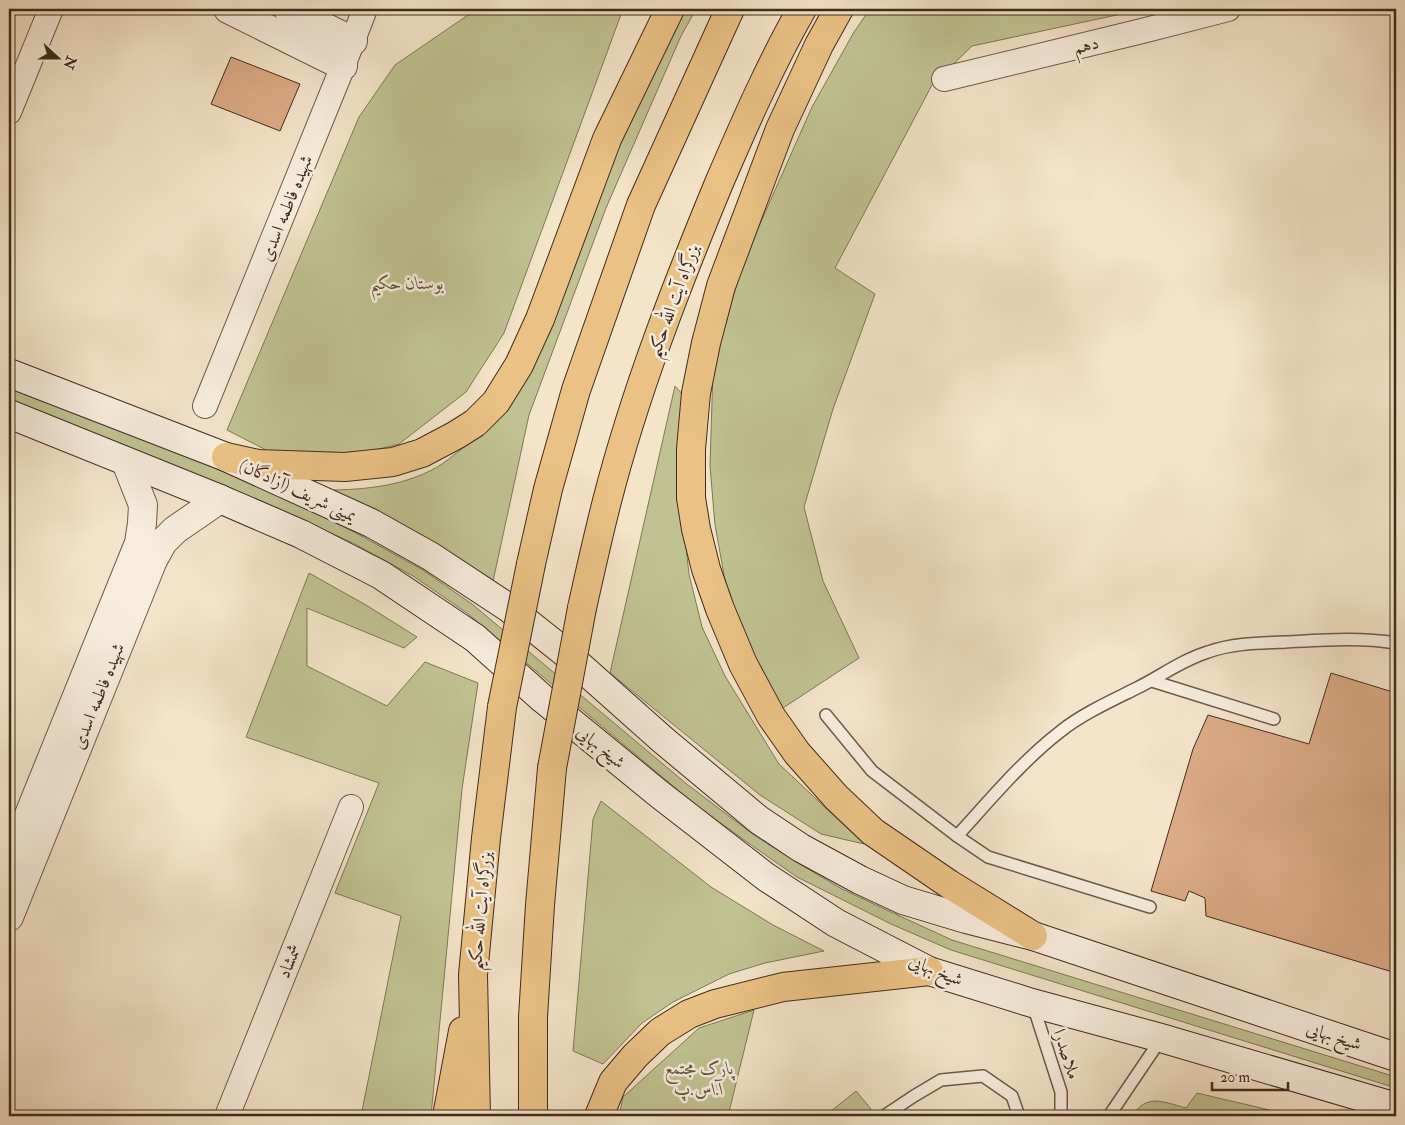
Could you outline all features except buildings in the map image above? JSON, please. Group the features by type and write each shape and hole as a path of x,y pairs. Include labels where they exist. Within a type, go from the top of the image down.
{"highway":[{"path":"226,457 258,464 345,467 393,462 422,453 456,435 475,423 496,402 519,365 540,319 607,139 670,9"},
{"name":"بزرگراه آیت الله حکیم","path":"476,1116 473,975 486,838 502,707 548,489 576,390 641,205 730,9"},
{"name":"بزرگراه آیت الله حکیم","path":"533,1116 533,1017 540,905 552,768 582,608 610,491 635,406 668,308 741,132 802,9"},
{"path":"839,9 819,45 780,129 718,296 696,393 691,449 692,498 696,529 706,569 743,664 771,716 797,753 836,797 873,832 949,884 1033,936"},
{"path":"599,1116 613,1082 635,1056 660,1032 689,1014 715,1004 783,987 929,971"},
{"path":"447,1116 473,975"}],"main road":[{"path":"228,9 343,66"},
{"path":"288,9 353,41"},
{"name":"یمینی شریف (آزادگان)","path":"9,373 226,457 371,524 430,556 509,608 563,651"},
{"path":"9,414 220,499"},
{"name":"شهیده فاطمه اسدی","path":"9,917 152,560 142,523 142,505 126,462"},
{"name":"شیخ بهایی","path":"220,499 301,534 381,575 475,638 543,699 659,794 766,877 836,923 929,971 1032,1003 1161,1038 1396,1107"},
{"name":"شهیده فاطمه اسدی","path":"9,864 148,547 163,542 175,530 220,499"},
{"name":"شیخ بهایی","path":"563,651 759,820 801,848 860,880 903,900 1033,936 1396,1057"}],"street":[{"path":"9,112 51,9"},
{"name":"شهیده فاطمه اسدی","path":"205,406 365,9"},
{"path":"1142,31 1152,9"},
{"name":"دهم","path":"944,79 1228,9"},
{"name":"شمشاد","path":"227,1116 352,807"}],"lane":[{"path":"957,836 1028,759 1062,730 1103,705 1152,681 1179,664 1207,652 1248,644 1339,639 1396,643"},
{"path":"1152,681 1274,719"},
{"path":"826,716 872,771 957,836 988,857 1150,907"},
{"name":"ملاصدرا","path":"1032,1003 1061,1092 1061,1116"},
{"path":"1109,1116 1161,1038"},
{"path":"884,1116 942,1080 983,1076 1012,1096 1019,1116"}],"green space":[{"name":"بوستان حکیم","path":"518,9 623,9 504,333 466,392 399,444 332,461 272,453 227,430 359,117 395,65 468,15"},
{"path":"679,9 696,9 681,36 606,208 529,415 492,586 326,490 371,488 401,482 442,464 472,441 617,143"},
{"path":"870,9 1141,9 972,46 932,85 835,268 875,294 833,409 804,507 823,581 859,658 783,708 754,657 728,597 715,525 710,466 713,369 743,262 812,107 854,32"},
{"path":"9,383 234,476 312,511 423,570 472,604 688,785 754,835 842,889 952,940 1396,1077 1396,1088 951,950 891,924 797,877 698,807 467,613 413,576 355,544 300,519 9,400"},
{"path":"675,386 684,396 680,492 689,574 702,627 725,676 779,764 864,844 821,834 760,795 610,673"},
{"path":"309,573 366,605 417,637 404,648 307,608 307,666 387,706 425,662 478,683 462,789 431,1116 361,1116 401,916 335,893 379,783 246,737"},
{"path":"601,801 711,887 773,925 824,951 765,963 729,974 673,1002 642,1023 603,1064 573,1051 593,819"},
{"name":"پارک مجتمع آ.اس.پ","path":"754,1010 728,1116 619,1116 623,1097 699,1028"},
{"path":"856,1091 871,1109 863,1116 825,1116"},
{"path":"1197,1093 1295,1116 1132,1116 1144,1104 1156,1101 1186,1108"}]}
